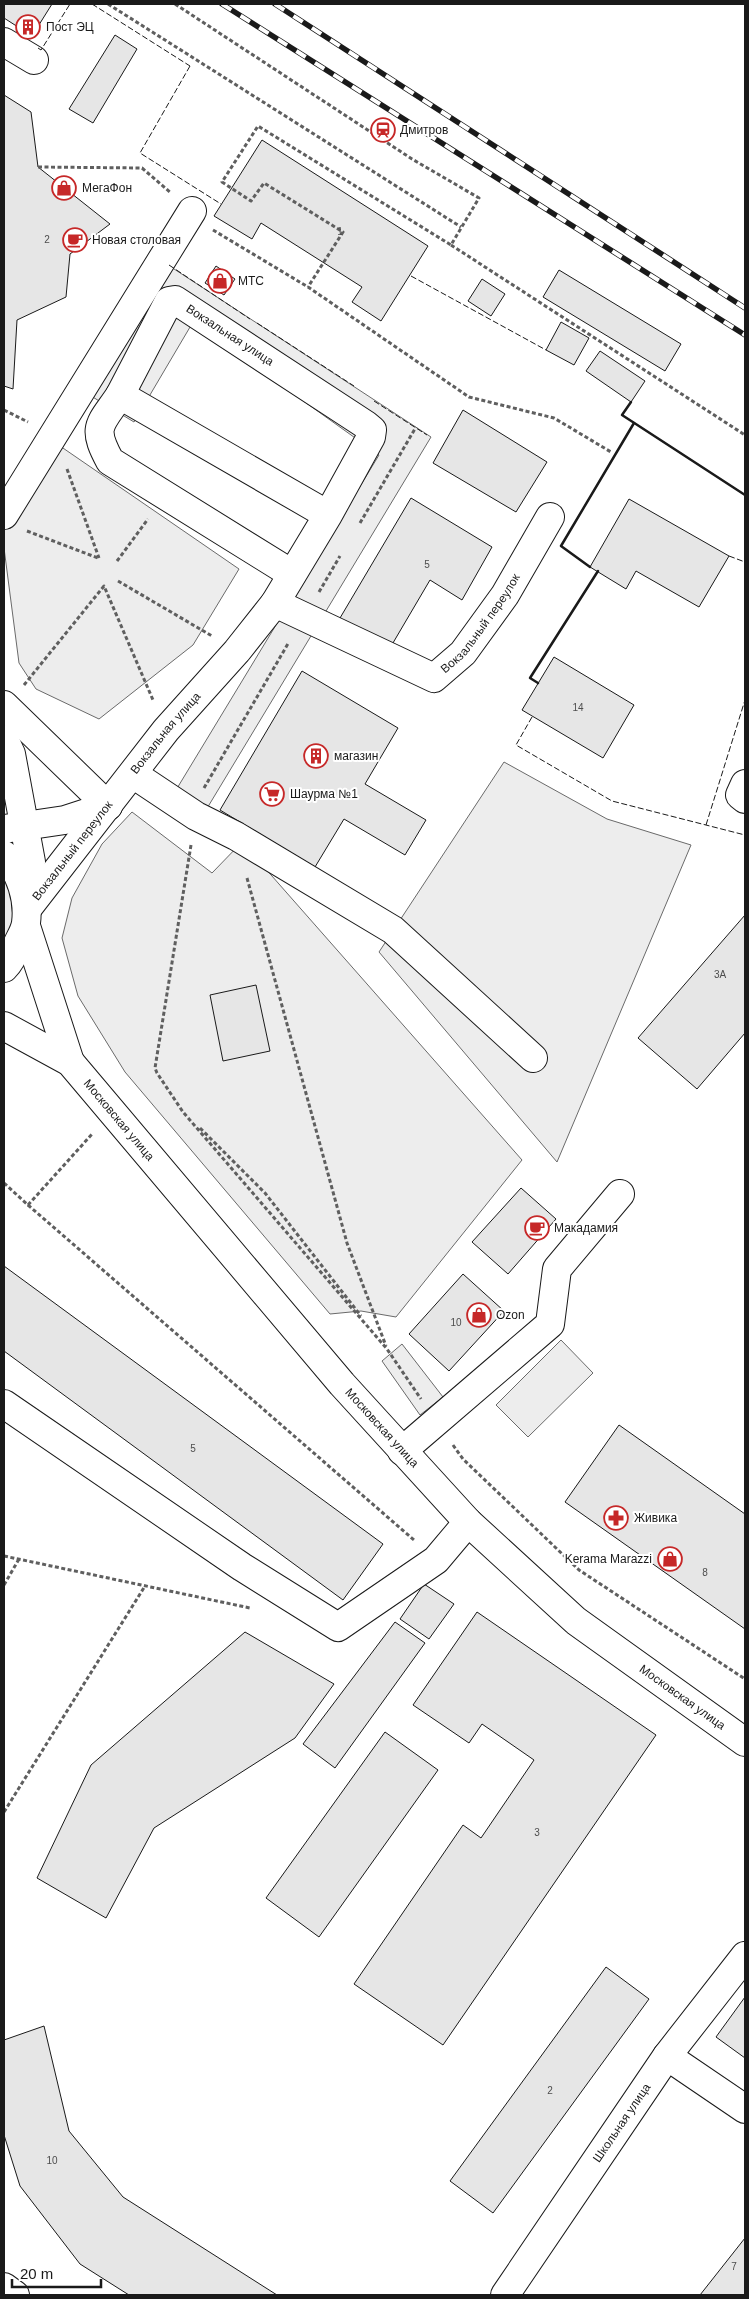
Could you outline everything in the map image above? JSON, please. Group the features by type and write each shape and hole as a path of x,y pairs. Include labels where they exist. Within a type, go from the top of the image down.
{"street":[{"path":"4,42 34,60"},
{"path":"12,522 54,434 192,211"},
{"name":"Вокзальная улица","path":"108,806 166,730 237,651 275,603 328,515 372,430 175,300 169,301 120,395"},
{"path":"292,574 110,461 99,440 100,424 120,395 328,515"},
{"name":"Вокзальный переулок","path":"275,603 434,678 464,653 505,595 550,517"},
{"path":"5,706 108,806"},
{"path":"4,740 11,754 15,828 31,862 26,918 11,962 4,968"},
{"path":"133,774 196,816 236,836 393,930 533,1058"},
{"path":"745,784 740,795 745,799"},
{"name":"Вокзальный переулок","path":"15,828 64,820 108,806"},
{"name":"Вокзальный переулок","path":"26,918 108,806"},
{"name":"Московская улица","path":"4,856 10,862 21,881 26,918 70,1062"},
{"name":"Московская улица","path":"4,1026 70,1062 342,1384 468,1522 576,1621 745,1742"},
{"path":"402,1450 550,1324 557,1269 620,1194"},
{"path":"4,1404 242,1566 338,1627 436,1560 468,1522"},
{"name":"Школьная улица","path":"505,2295 667,2056 745,1956"},
{"path":"667,2056 745,2108"},
{"path":"4,2287 15,2295"}],"path":[{"path":"108,4 461,227"},
{"path":"175,4 412,159 479,198 450,245"},
{"path":"308,287 343,232 264,183 251,201 222,182 258,126 450,245 745,435"},
{"path":"38,167 142,168 214,230 308,287 469,397 554,418 611,452"},
{"path":"357,526 416,427"},
{"path":"12,522 99,558 54,434"},
{"path":"343,551 193,807 196,816 157,1073 183,1112 387,1350"},
{"path":"118,581 237,651"},
{"path":"5,706 104,586 166,730"},
{"path":"236,836 346,1243 387,1350"},
{"path":"183,1112 265,1193 387,1350 425,1406"},
{"path":"28,1204 93,1132"},
{"path":"4,1183 436,1560"},
{"path":"452,1444 470,1466 579,1570 745,1679"},
{"path":"4,1556 251,1608"},
{"path":"4,1585 19,1559"},
{"path":"4,1812 145,1586"}],"shaded area":[{"path":"168,265 431,437 206,810 176,790 379,455 193,322 134,422 91,396"},
{"path":"60,446 239,569 193,645 99,719 36,689 19,663 4,548 4,517"},
{"path":"504,762 607,819 691,845 557,1162 379,952"},
{"path":"132,812 212,873 242,842 522,1160 396,1317 361,1311 330,1314 125,1072 78,996 62,938 72,898 102,844"},
{"path":"4,871 17,912 4,953"},
{"path":"561,1340 593,1373 528,1437 496,1405"},
{"path":"402,1344 443,1397 420,1415 382,1361"}],"building":[{"name":"Пост ЭЦ","path":"4,4 52,4 32,36 4,18"},
{"path":"115,35 137,49 93,123 69,109"},
{"path":"4,95 31,112 38,167 110,224 70,254 66,297 17,320 13,389 4,386"},
{"path":"262,140 428,246 381,321 352,302 362,287 261,223 252,239 214,216"},
{"name":"МТС","path":"216,266 235,279 224,295 205,283"},
{"path":"559,270 681,344 665,371 543,297"},
{"path":"482,279 505,294 491,316 468,301"},
{"path":"561,322 589,338 574,365 546,350"},
{"path":"600,351 645,381 631,402 586,371"},
{"path":"463,410 547,462 516,512 433,463"},
{"path":"411,498 492,547 462,600 430,580 390,648 340,618"},
{"path":"629,499 729,556 699,607 636,571 626,589 590,567"},
{"path":"554,657 634,705 603,758 522,710"},
{"name":"магазин","path":"302,671 398,728 365,784 426,820 405,855 344,819 315,867 220,810"},
{"path":"745,915 745,1033 697,1089 638,1038"},
{"path":"256,985 270,1051 223,1061 210,995"},
{"path":"521,1188 556,1219 508,1274 472,1242"},
{"path":"4,1266 383,1544 343,1600 4,1351"},
{"path":"463,1274 504,1311 449,1371 409,1334"},
{"path":"619,1425 745,1514 745,1629 565,1502"},
{"path":"424,1584 454,1604 429,1639 400,1619"},
{"path":"477,1612 656,1735 443,2045 354,1984 463,1825 481,1838 534,1760 482,1724 469,1743 413,1705"},
{"path":"395,1622 425,1643 335,1768 303,1744"},
{"path":"245,1632 334,1684 295,1738 154,1828 106,1918 37,1878 91,1765"},
{"path":"385,1732 438,1770 319,1937 266,1898"},
{"path":"606,1967 649,1999 493,2213 450,2181"},
{"path":"745,1997 745,2058 716,2037"},
{"path":"44,2026 69,2131 123,2197 277,2295 129,2295 80,2264 20,2186 4,2135 4,2040"},
{"path":"745,2238 745,2295 700,2295"}],"railway":[{"path":"222,4 745,335"},
{"path":"275,4 745,308"}],"fence":[{"path":"38,48 41,50 70,4"},
{"path":"92,4 190,66"},
{"path":"190,66 140,153 221,204"},
{"path":"169,265 250,319"},
{"path":"411,276 546,350"},
{"path":"257,323 354,386"},
{"path":"374,401 427,435"},
{"path":"729,556 745,562"},
{"path":"706,825 745,700"},
{"path":"532,717 516,745 612,801 745,835"}],"wall":[{"path":"631,402 622,415 745,495"},
{"path":"590,567 561,546 634,423"},
{"path":"538,683 530,678 598,571"}],"place":[{"name":"Пост ЭЦ","path":"28,27"},
{"name":"Дмитров","path":"383,130"},
{"name":"МегаФон","path":"64,188"},
{"name":"Новая столовая","path":"75,240"},
{"name":"МТС","path":"220,281"},
{"name":"магазин","path":"316,756"},
{"name":"Шаурма №1","path":"272,794"},
{"name":"Макадамия","path":"537,1228"},
{"name":"Ozon","path":"479,1315"},
{"name":"Живика","path":"616,1518"},
{"name":"Kerama Marazzi","path":"670,1559"}]}
